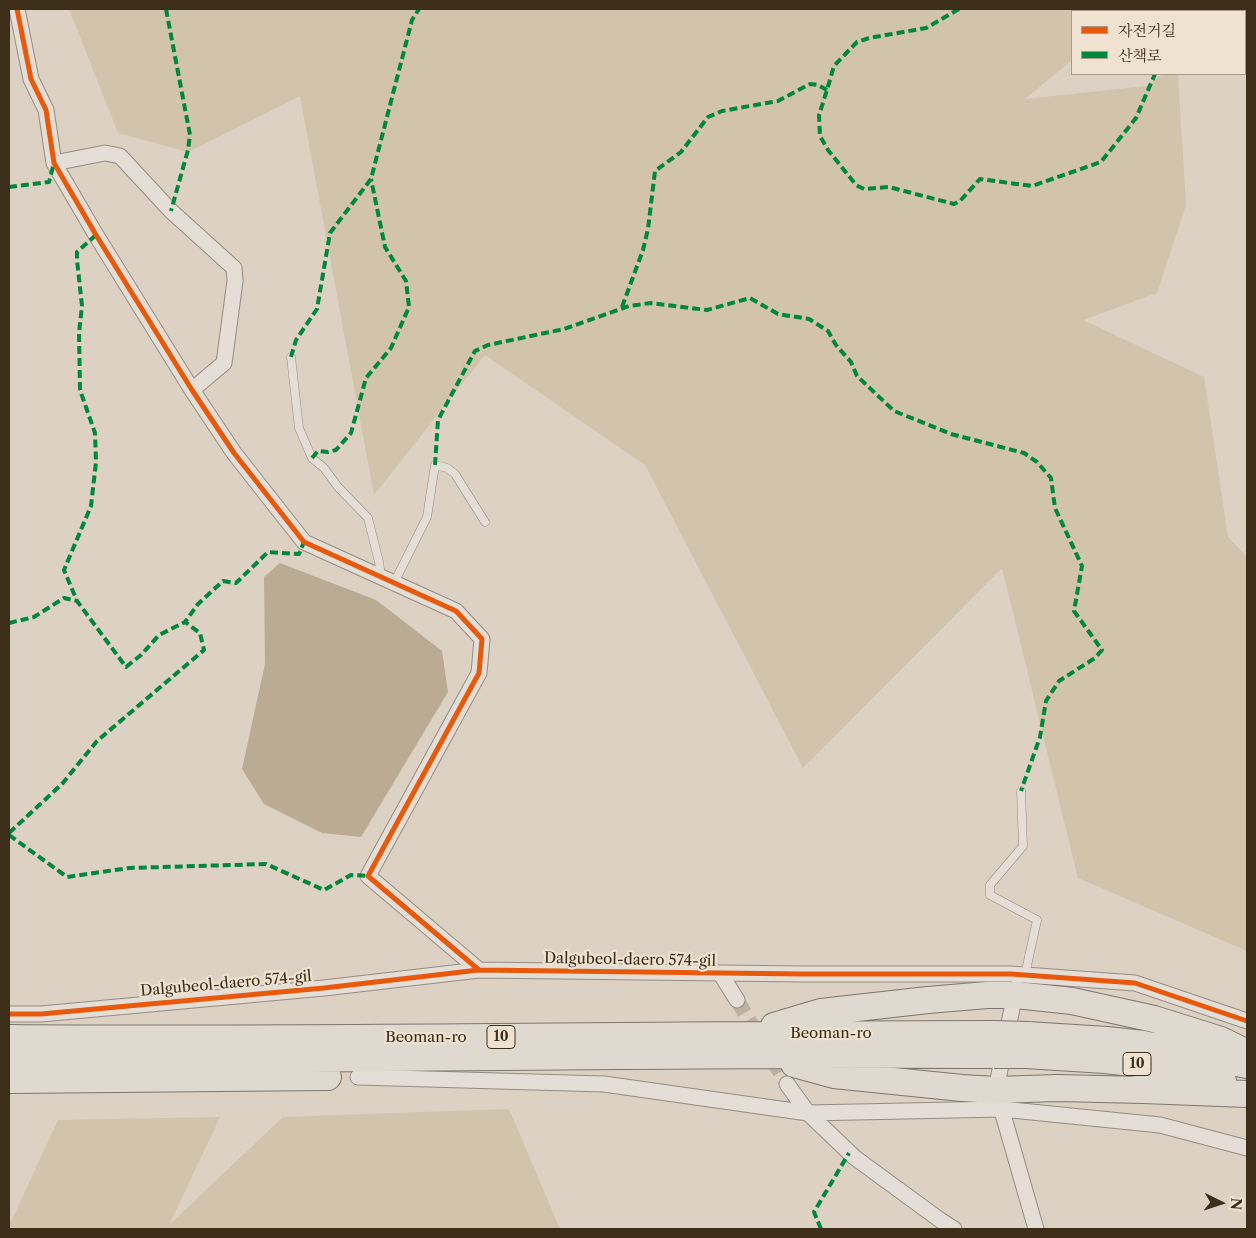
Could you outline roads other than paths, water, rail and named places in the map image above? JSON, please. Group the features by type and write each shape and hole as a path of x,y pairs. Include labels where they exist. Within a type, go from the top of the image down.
{"highway":[{"path":"751,1045 821,1012 987,995 1020,981 1072,1001 1154,1019 1221,1040 1247,1053"},
{"path":"9,1022 496,1020 594,1046"},
{"name":"Beoman-ro","path":"9,1038 215,1039 594,1046 1026,1045"},
{"name":"10","path":"1026,1045 1107,1040 1143,1044 1247,1065"},
{"path":"751,1045 834,1075 962,1088 999,1100 1057,1088 1247,1094"},
{"name":"10","path":"1026,1045 1105,1060 1140,1064 1247,1085"},
{"path":"9,1080 495,1075 594,1046"},
{"name":"Beoman-ro","path":"9,1058 243,1059 594,1046"}],"street":[{"path":"17,9 31,80 46,110 54,163 96,235 234,454 304,542 456,611 482,639 480,673 368,876 479,970"},
{"path":"54,163 105,153 120,156 171,211 234,268 235,282 224,363 192,390"},
{"name":"Dalgubeol-daero 574-gil","path":"9,1014 40,1014 324,988 479,970 720,973 1135,983 1247,1021"},
{"path":"720,973 736,1000"},
{"path":"1020,981 999,1100 1036,1229"},
{"path":"358,1077 604,1084 808,1113 999,1100 1160,1125 1247,1148"},
{"path":"787,1084 808,1113 854,1158 954,1229"}],"lane":[{"path":"291,357 299,428 312,458 324,468 338,487 368,518 379,562 388,580"},
{"path":"388,580 427,517 436,465 447,468 455,474 486,522"},
{"path":"1020,981 1037,920 990,896 990,885 1023,846 1021,791"}],"tunnel":[{"path":"737,1000 787,1084"}]}
